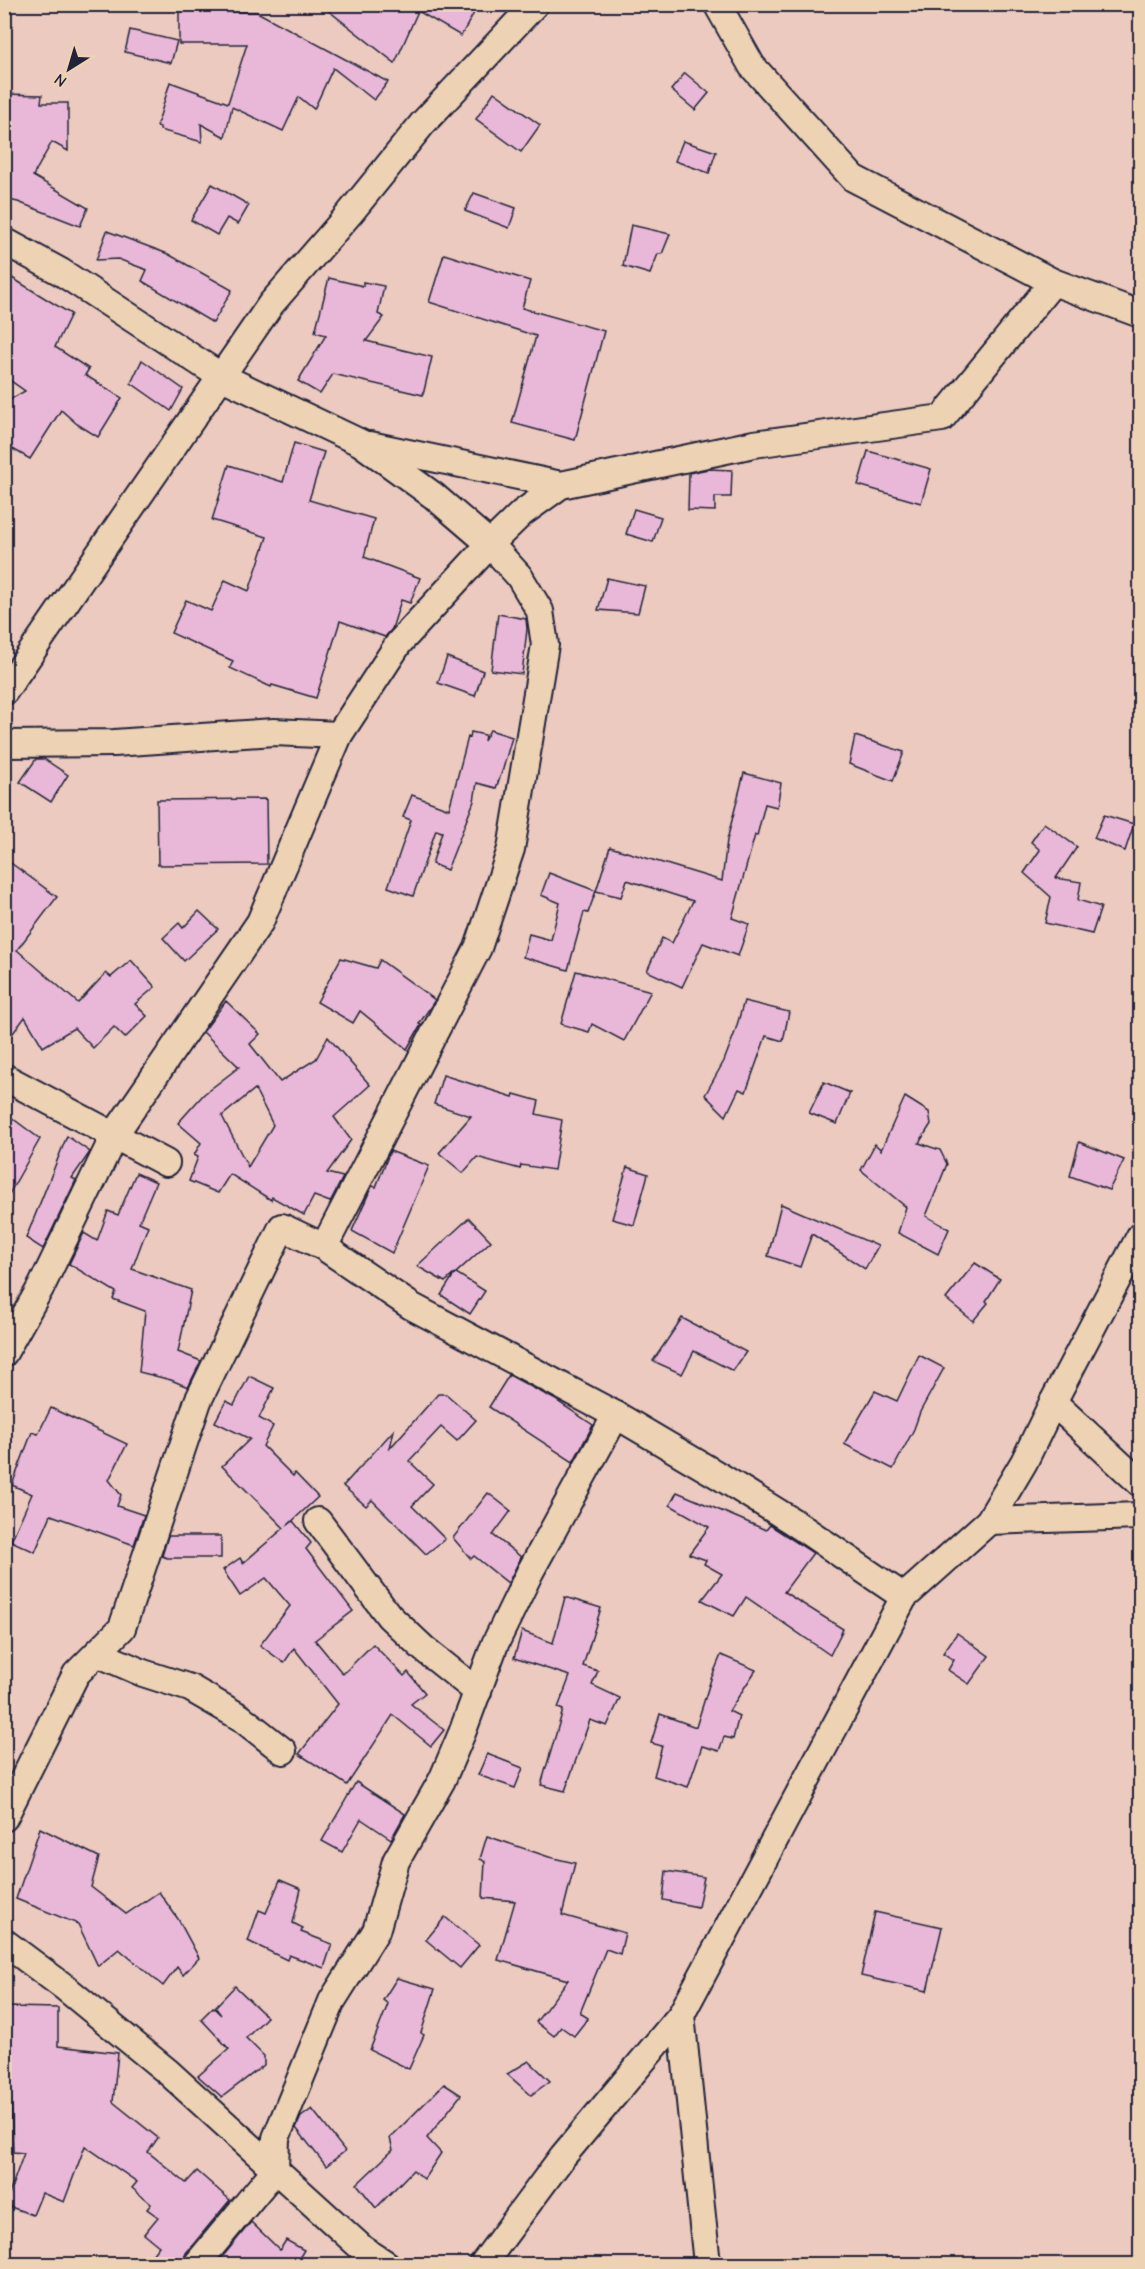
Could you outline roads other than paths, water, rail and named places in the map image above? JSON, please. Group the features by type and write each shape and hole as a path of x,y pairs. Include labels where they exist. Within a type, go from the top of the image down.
{"street":[{"path":"4,692 271,304 423,123 535,4"},
{"path":"717,4 752,66 853,177 1053,282 1140,314"},
{"path":"4,242 61,272 222,377 361,443 434,496 490,544 519,576 540,611 545,645 511,849 478,948 324,1247"},
{"path":"4,1353 42,1285 115,1134 260,922 339,735 399,643 490,544 522,513 561,485 754,444 942,418 1053,282"},
{"path":"361,443 561,485"},
{"path":"4,744 114,743 274,732 339,735"},
{"path":"4,1077 166,1162"},
{"path":"4,1818 76,1674 122,1628 198,1401 282,1227 324,1247 411,1306 616,1415 792,1521 904,1598"},
{"path":"483,2265 563,2156 681,2014 904,1598 989,1521 1024,1462 1140,1236"},
{"path":"1053,1402 1140,1483"},
{"path":"197,2265 275,2170 276,2138 332,2001 376,1931 396,1861 442,1780 495,1644 530,1572 616,1415"},
{"path":"989,1521 1140,1516"},
{"path":"318,1521 389,1616 424,1649 478,1692"},
{"path":"97,1653 143,1673 190,1688 240,1717 283,1751"},
{"path":"4,1942 63,1986 168,2072 364,2250 386,2265"},
{"path":"681,2014 707,2265"}]}
